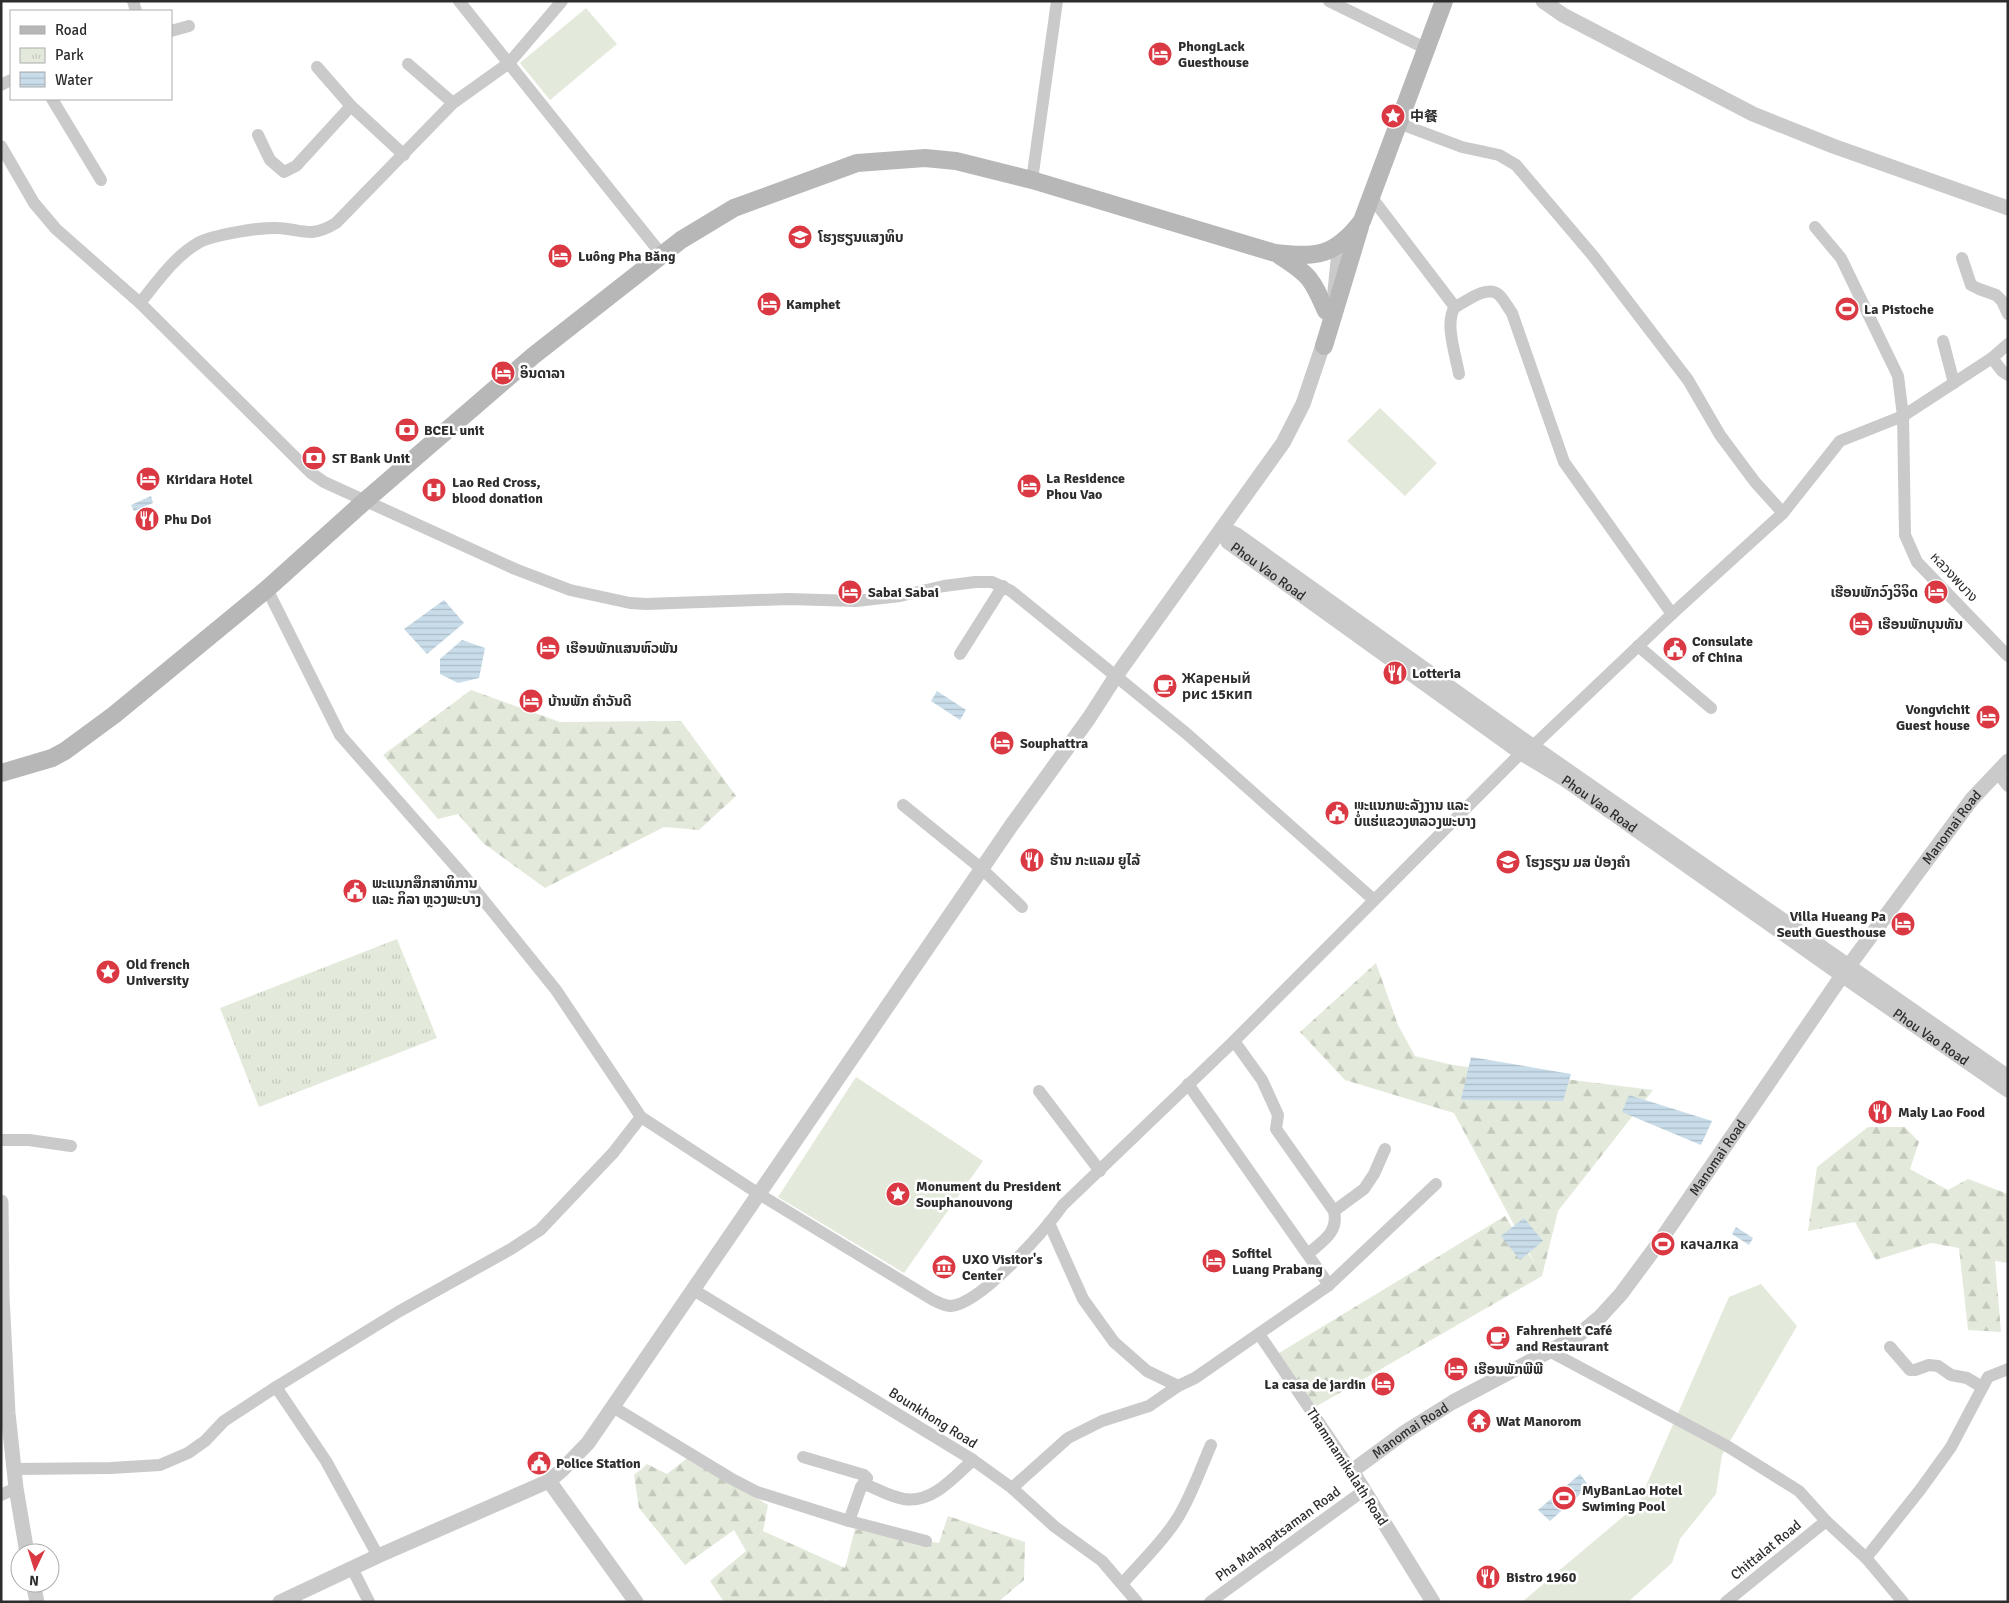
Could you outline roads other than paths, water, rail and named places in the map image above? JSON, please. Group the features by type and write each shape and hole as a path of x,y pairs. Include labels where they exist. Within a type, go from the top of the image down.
{"main road":[{"path":"1324,346 1362,221 1444,1"},
{"path":"1,773 52,758 65,751 114,715 266,589 366,500 534,356 662,255 707,223 734,208 857,163 925,158 956,161 1032,180 1275,253 1299,256 1332,249 1351,235 1362,221"},
{"path":"1275,253 1303,271 1315,284 1326,311"}],"street":[{"path":"459,1 662,255"},
{"path":"140,303 171,265 199,242 251,229 281,228 307,233 336,223 453,103 508,63 562,1"},
{"path":"1032,180 1057,1"},
{"path":"1329,1 1427,48"},
{"path":"1543,1 1571,20 1753,114 1833,146 2008,208"},
{"path":"172,31 189,26"},
{"path":"408,64 453,103"},
{"path":"318,67 332,87 404,155"},
{"path":"53,100 101,180"},
{"path":"258,135 270,160 284,172 296,166 351,106"},
{"path":"1398,123 1462,147 1499,155 1516,165 1594,257 1688,380 1720,435 1755,482 1783,513"},
{"path":"1,146 34,203 56,229 140,303 311,474 343,492 366,500 483,556 515,569 570,590 630,603 646,604 788,598 856,601 900,596 944,586 975,582 992,582 1003,586 1187,734 1374,900"},
{"path":"1372,198 1455,307"},
{"name":"หลวงพบาง","path":"1815,227 1841,258 1898,376 1903,416 1906,535 1917,562 2008,656"},
{"path":"1324,346 1332,249"},
{"path":"280,1602 549,1480 582,1450 982,869 1089,718 1116,676 1284,443 1303,404 1324,346 1337,280 1332,249"},
{"path":"1962,258 1971,285 1979,290 1996,295 2002,301 2008,314"},
{"path":"1459,374 1449,322 1452,311 1455,307 1485,292 1498,294 1512,313 1564,462 1672,614"},
{"path":"1943,341 1954,383"},
{"path":"266,589 340,735 464,876 556,990 641,1117 759,1194 933,1300 951,1306 972,1298 1011,1264 1063,1205 1234,1041 1527,749 1783,513 1840,441 1903,416 1992,358 2008,344"},
{"path":"1992,358 2002,371 2008,375"},
{"name":"Phou Vao Road","path":"1222,528 1237,535 1527,749 1566,780 1845,971 2008,1077"},
{"path":"960,654 1003,586"},
{"path":"1638,646 1711,708"},
{"name":"Manomai Road","path":"1352,1471 1405,1432 1453,1402 1551,1352 1576,1337 1600,1317 1621,1294 1658,1244 1845,971 1972,799 2008,761"},
{"path":"1997,772 2008,786"},
{"path":"903,805 982,869 1022,907"},
{"name":"Phou Vao Road","path":"1845,971 2008,1090"},
{"path":"1234,1041 1262,1080 1278,1114 1276,1130 1334,1212 1337,1222 1334,1228 1308,1254"},
{"path":"1188,1084 1328,1285"},
{"path":"1039,1091 1100,1171"},
{"path":"14,1469 111,1468 160,1465 188,1453 205,1441 224,1421 276,1387 398,1312 511,1250 540,1230 613,1153 641,1117"},
{"path":"1,1140 29,1140 71,1146"},
{"path":"1334,1212 1364,1189 1374,1174 1385,1149"},
{"path":"1012,1488 1068,1438 1102,1421 1149,1406 1178,1386 1195,1378 1328,1285 1436,1184"},
{"path":"1,1202 5,1413 25,1543"},
{"path":"1049,1223 1083,1299 1114,1342 1147,1371 1178,1386"},
{"name":"Bounkhong Road","path":"692,1289 973,1460 1012,1488 1055,1527 1102,1561 1137,1602"},
{"name":"Thammamikalath Road","path":"1259,1334 1352,1471 1433,1602"},
{"path":"1890,1347 1910,1370 1929,1365 1938,1366 1951,1375 1967,1378 1982,1387"},
{"path":"1551,1352 1727,1446 1798,1491 1826,1521 1866,1558 1904,1602"},
{"path":"1866,1558 1920,1490 1951,1447 1988,1377 2008,1369"},
{"path":"276,1387 326,1460 378,1556"},
{"path":"613,1407 730,1478 757,1492 849,1521 926,1541"},
{"path":"1122,1584 1176,1521 1211,1446"},
{"path":"803,1457 864,1475 867,1478 867,1481 861,1487 849,1521"},
{"path":"861,1487 867,1486 902,1499 919,1499 937,1491 973,1460"},
{"path":"549,1480 636,1602"},
{"path":"1,1495 16,1488"},
{"name":"Pha Mahapatsaman Road","path":"1210,1602 1363,1491"},
{"name":"Chittalat Road","path":"1726,1602 1826,1521"},
{"path":"352,1568 369,1602"}],"water":[{"path":"151,496 153,503 134,511 131,505"},
{"path":"444,600 464,623 427,654 404,629"},
{"path":"462,640 485,648 479,678 458,683 440,674 440,659"},
{"path":"937,691 966,710 960,720 931,701"},
{"path":"1471,1057 1571,1074 1563,1101 1461,1100"},
{"path":"1629,1095 1712,1121 1701,1145 1622,1112"},
{"path":"1524,1218 1543,1241 1520,1260 1501,1236"},
{"path":"1736,1227 1753,1238 1749,1245 1732,1234"},
{"name":"MyBanLao Hotel Swiming Pool","path":"1580,1474 1589,1486 1550,1521 1538,1510"}],"place":[{"name":"PhongLack Guesthouse","path":"1160,54"},
{"name":"中餐","path":"1393,116"},
{"name":"ໂຮງຮຽນແສງທິບ","path":"800,237"},
{"name":"Luông Pha Băng","path":"560,256"},
{"name":"Kamphet","path":"769,304"},
{"name":"La Pistoche","path":"1847,309"},
{"name":"ອິນດາລາ","path":"503,373"},
{"name":"BCEL unit","path":"407,430"},
{"name":"ST Bank Unit","path":"314,458"},
{"name":"Kiridara Hotel","path":"148,479"},
{"name":"La Residence Phou Vao","path":"1029,486"},
{"name":"Lao Red Cross, blood donation","path":"434,490"},
{"name":"Phu Doi","path":"147,519"},
{"name":"Sabai Sabai","path":"850,592"},
{"name":"ເຮືອນພັກວົງວິຈິດ","path":"1936,592"},
{"name":"ເຮືອນພັກບຸນທັນ","path":"1861,624"},
{"name":"ເຮືອນພັກແສນຫົວພັນ","path":"548,648"},
{"name":"Consulate of China","path":"1675,649"},
{"name":"Lotteria","path":"1395,673"},
{"name":"Жареный рис 15кип","path":"1165,686"},
{"name":"ບ້ານພັກ ຄໍາວັນດີ","path":"531,701"},
{"name":"Vongvichit Guest house","path":"1988,717"},
{"name":"Souphattra","path":"1002,743"},
{"name":"ພະແນກພະລັງງານ ແລະ ບໍ່ແຮ່ແຂວງຫລວງພະບາງ","path":"1337,813"},
{"name":"ຮ້ານ ກະແລມ ຍູໄລ້","path":"1032,860"},
{"name":"ໂຮງຣຽນ ມສ ປ່ອງຄຳ","path":"1508,862"},
{"name":"ພະແນກສຶກສາທິການ ແລະ ກິລາ ຫຼວງພະບາງ","path":"355,891"},
{"name":"Villa Hueang Pa Seuth Guesthouse","path":"1903,924"},
{"name":"Old french University","path":"108,972"},
{"name":"Maly Lao Food","path":"1880,1112"},
{"name":"Monument du President Souphanouvong","path":"898,1194"},
{"name":"качалка","path":"1663,1244"},
{"name":"Sofitel Luang Prabang","path":"1214,1261"},
{"name":"UXO Visitor's Center","path":"944,1267"},
{"name":"Fahrenheit Café and Restaurant","path":"1498,1338"},
{"name":"ເຮືອນພັກພີພີ","path":"1456,1369"},
{"name":"La casa de jardin","path":"1383,1384"},
{"name":"Wat Manorom","path":"1479,1421"},
{"name":"Police Station","path":"539,1463"},
{"name":"MyBanLao Hotel Swiming Pool","path":"1564,1498"},
{"name":"Bistro 1960","path":"1488,1577"}]}
